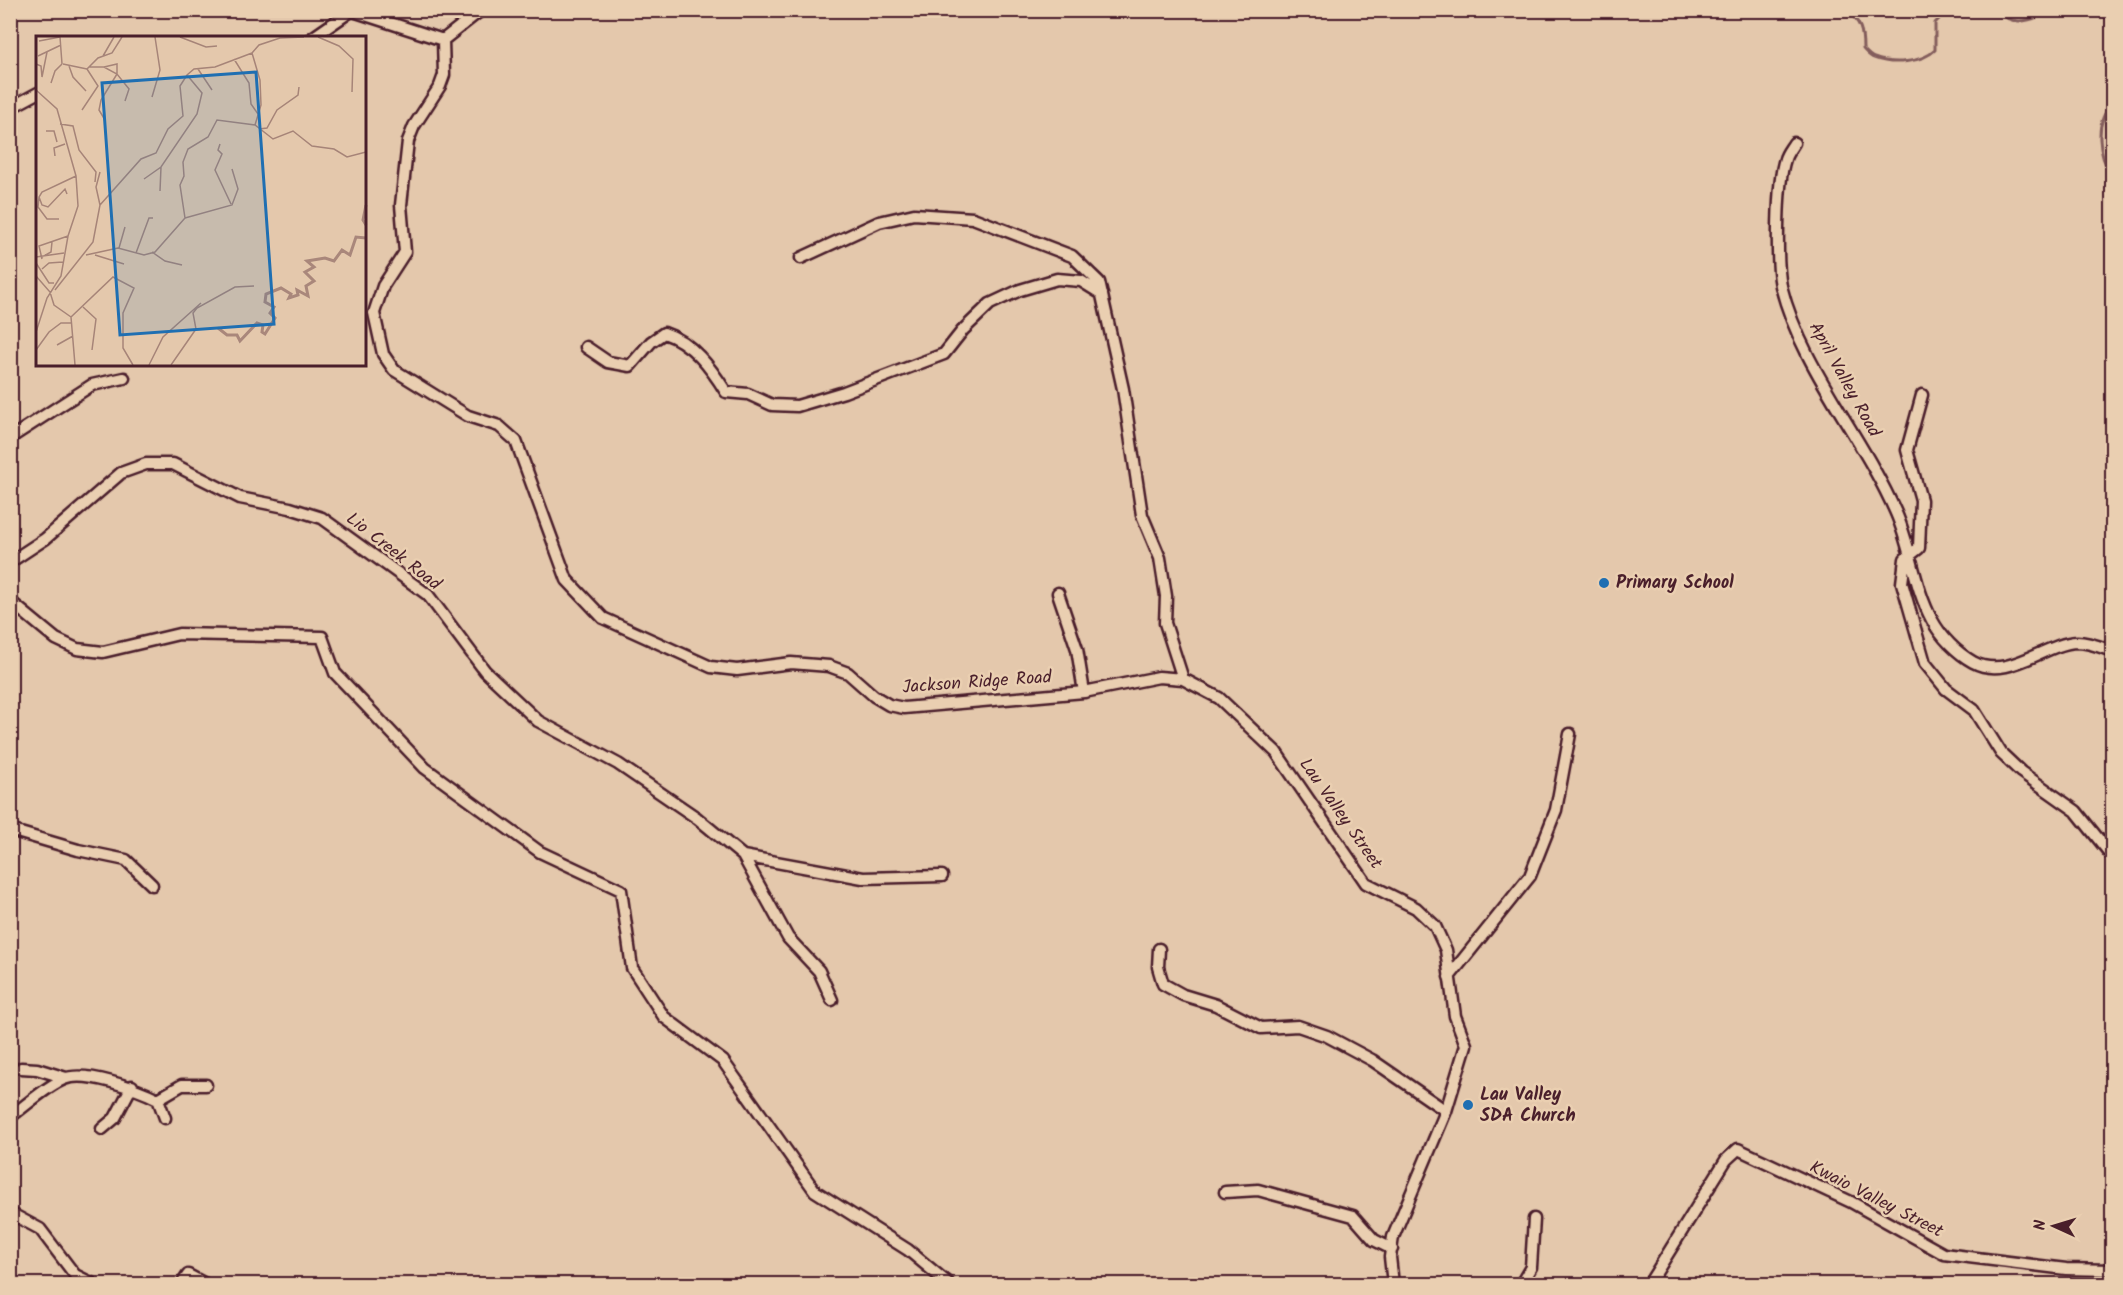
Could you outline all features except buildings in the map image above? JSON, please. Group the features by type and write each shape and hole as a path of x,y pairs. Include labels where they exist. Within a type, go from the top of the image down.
{"street":[{"path":"315,36 351,11 443,40 481,10"},
{"name":"Jackson Ridge Road","path":"443,40 444,75 440,86 414,126 408,141 401,205 405,252 383,286 374,313 383,354 394,370 468,416 499,426 516,441 567,580 603,618 711,667 736,670 791,663 829,666 848,673 874,696 889,705 904,708 1084,692 1159,677 1183,679"},
{"path":"10,108 36,94"},
{"name":"April Valley Road","path":"1794,143 1785,159 1778,250 1778,270 1786,303 1816,373 1867,456 1896,512 1933,622 1956,650 1972,662 1984,667 2000,667 2076,642 2112,651"},
{"path":"801,258 879,222 902,216 914,214 974,218 1072,256 1099,282 1123,389 1142,515 1160,558 1166,596 1165,623 1183,679"},
{"path":"586,347 608,362 630,366 651,342 664,333 675,336 709,365 726,392 748,394 772,405 797,406 844,392 944,354 963,330 990,304 1020,290 1057,279 1081,281 1102,294"},
{"path":"10,438 92,385 124,378"},
{"path":"1922,395 1907,450 1921,500 1919,548 1905,559 1902,583 1925,663 1946,689 1974,710 2001,753 2021,772 2076,811 2112,856"},
{"name":"Lio Creek Road","path":"10,562 45,539 121,473 146,464 173,464 240,498 290,508 322,518 428,595 485,671 538,721 618,764 697,818 743,856"},
{"path":"1058,593 1077,649 1084,692"},
{"path":"10,601 56,639 77,649 103,652 179,634 322,638 335,673 425,768 540,852 621,890 632,969 664,1017 723,1060 815,1191 908,1250 949,1284"},
{"name":"Lau Valley Street","path":"1183,679 1219,698 1276,752 1366,883 1416,908 1435,926 1446,950 1455,1016 1466,1045 1446,1111 1394,1237 1393,1284"},
{"path":"1449,976 1530,876 1556,810 1570,734"},
{"path":"10,830 78,850 126,860 152,885"},
{"path":"743,856 863,878 942,876"},
{"path":"743,856 788,938 819,971 832,1000"},
{"path":"1159,949 1158,967 1163,984 1183,995 1216,1005 1261,1028 1298,1026 1327,1036 1372,1060 1446,1111"},
{"path":"21,1068 37,1069 66,1078 100,1079 132,1086 158,1099 165,1118"},
{"path":"10,1117 66,1078"},
{"path":"158,1099 182,1085 206,1085"},
{"path":"102,1129 115,1118 132,1086"},
{"name":"Kwaio Valley Street","path":"1649,1284 1726,1160 1738,1149 1851,1202 1944,1254 2066,1269 2112,1270"},
{"path":"1225,1192 1258,1190 1353,1216 1374,1240 1392,1249"},
{"path":"10,1212 40,1229 75,1275 93,1284"},
{"path":"1521,1284 1531,1268 1534,1219"},
{"path":"182,1284 188,1275 205,1284"}],"waterway":[{"path":"1846,10 1860,27 1863,49 1873,57 1889,62 1923,58 1935,50 1935,23 1948,10"},
{"path":"1998,10 2007,18 2018,21 2040,16 2043,10"},
{"path":"2091,10 2112,20"},
{"path":"2112,104 2106,111 2100,129 2101,149 2112,175"}],"place":[{"name":"Primary School","path":"1604,583"},
{"name":"Lau Valley SDA Church","path":"1468,1105"}]}
